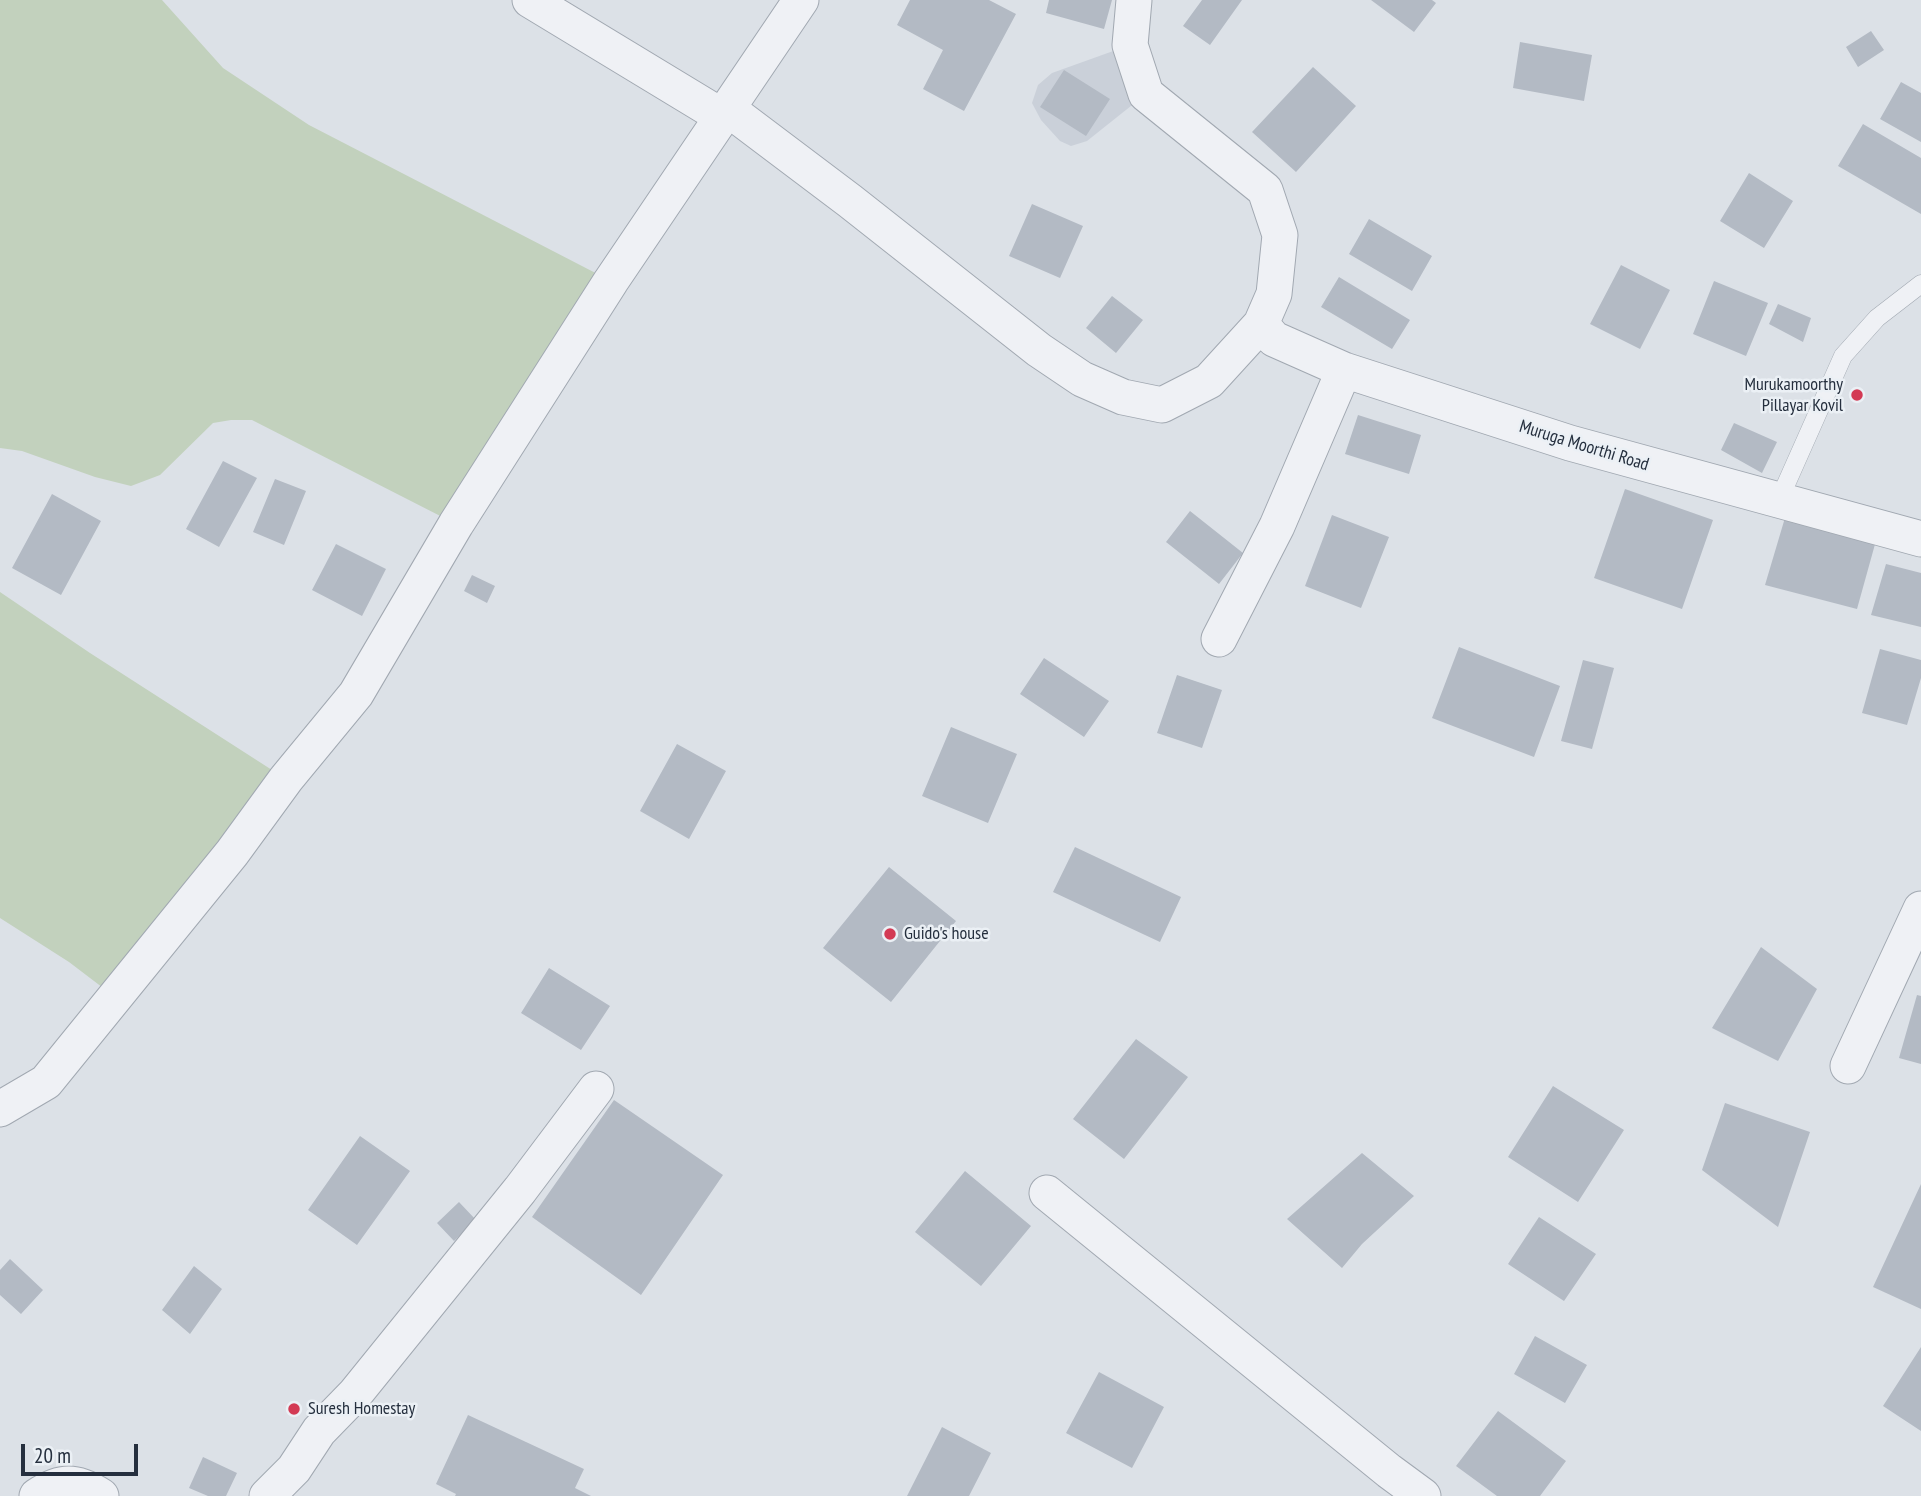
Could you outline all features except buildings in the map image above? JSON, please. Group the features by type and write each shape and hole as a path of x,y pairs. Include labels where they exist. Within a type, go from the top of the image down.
{"street":[{"path":"530,0 726,113 850,201 1039,350 1082,379 1123,397 1161,405 1209,381 1261,324 1275,294 1280,235 1265,190 1146,94 1130,45 1134,0"},
{"path":"0,1109 46,1082 232,853 286,779 356,694 456,524 611,281 801,0"},
{"name":"Muruga Moorthi Road","path":"1261,324 1274,339 1344,370 1570,443 1921,538"},
{"path":"1219,639 1277,526 1344,370"},
{"path":"1849,1066 1921,909"},
{"path":"267,1496 294,1469 319,1431 355,1394 520,1190 596,1089"},
{"path":"1047,1193 1423,1496"},
{"path":"37,1496 55,1484 84,1485 101,1496"}],"lane":[{"path":"1779,500 1843,356 1877,318 1921,284"}],"shaded area":[{"path":"1130,45 1146,94 1087,141 1071,146 1060,141 1041,120 1032,103 1038,85 1052,73"}],"green space":[{"path":"0,0 162,0 223,68 309,125 611,281 456,524 252,420 213,423 160,475 131,486 95,477 22,451 0,448"},
{"path":"0,592 286,779 115,997 69,962 0,918"}],"place":[{"name":"Murukamoorthy Pillayar Kovil","path":"1857,395"},
{"name":"Guido's house","path":"890,934"},
{"name":"Suresh Homestay","path":"294,1409"}]}
